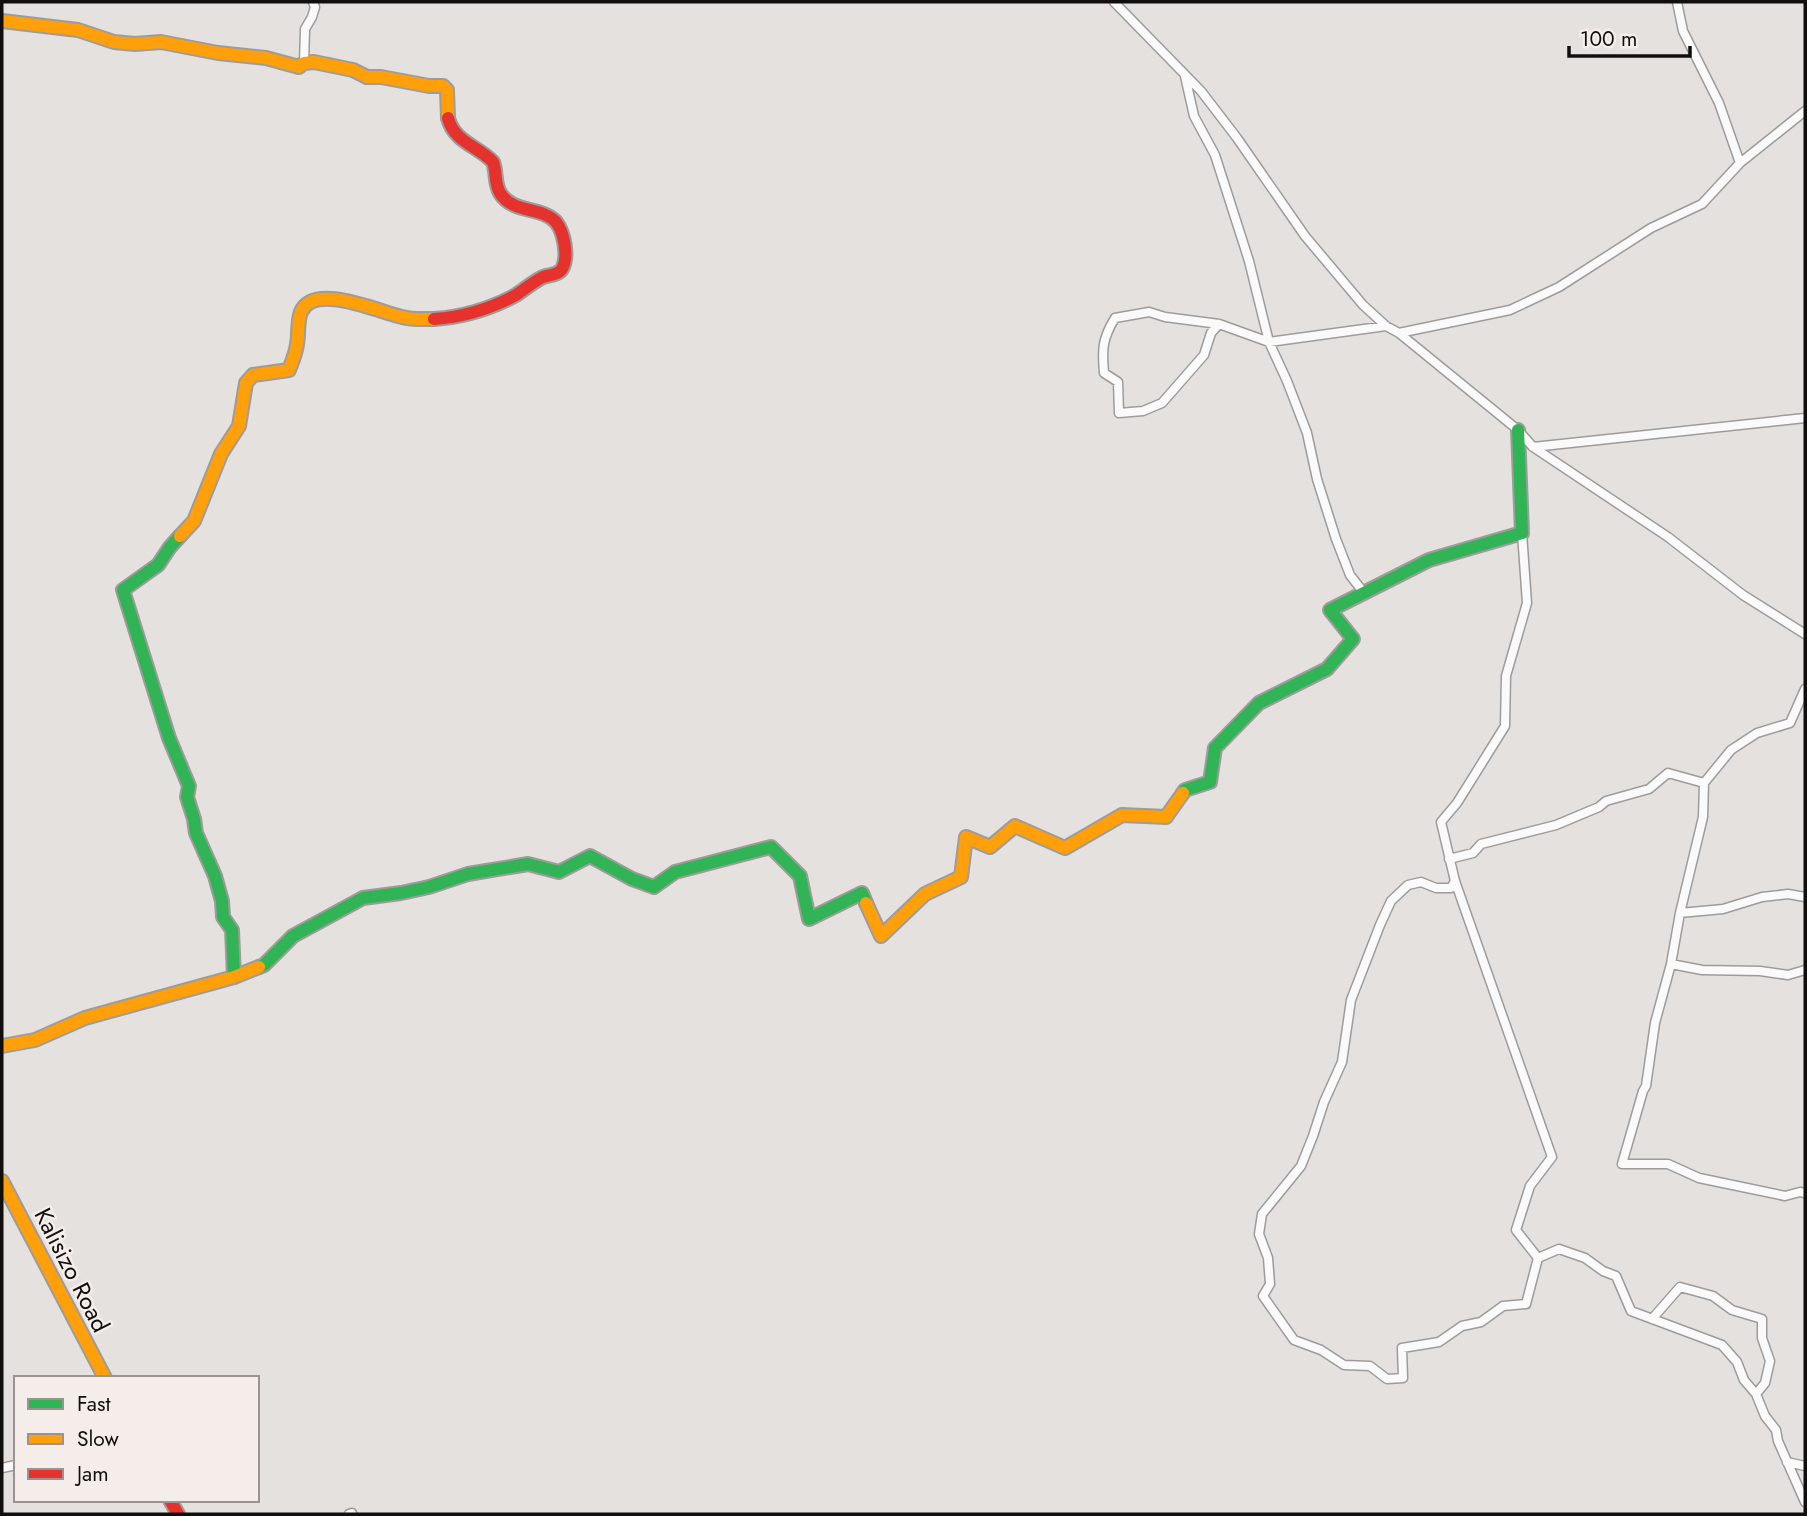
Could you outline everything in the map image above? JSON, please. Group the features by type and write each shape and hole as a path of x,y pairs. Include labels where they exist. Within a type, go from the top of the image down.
{"street":[{"path":"2,21 78,30 114,42 161,42 218,53 266,58 299,67 304,62 305,29 312,18 315,6 313,2"},
{"path":"1114,2 1202,91 1305,236 1363,305 1518,430 1532,447 1668,537 1743,596 1805,634"},
{"path":"1677,2 1683,31 1719,103 1740,163"},
{"path":"234,977 232,930 223,917 215,876 196,833 187,797 189,786 161,713 123,590 158,565 194,520 221,454 239,426 246,383 253,375 289,370 297,347 300,313 305,306 313,301 331,299 344,300 410,319 462,317 509,300 540,279 558,273 565,260 563,236 555,221 510,205 497,189 493,161 454,133 447,120 446,88 367,77 353,69 304,62"},
{"path":"1185,73 1194,116 1215,155 1249,261 1269,342 1307,433 1317,479 1336,539 1350,575 1364,593"},
{"path":"1399,333 1510,310 1559,287 1651,228 1702,204 1740,163 1805,111"},
{"path":"1219,324 1211,333 1204,355 1162,403 1143,411 1119,413 1118,382 1104,373 1102,347 1115,318 1149,312 1165,317 1219,324 1269,342 1386,326"},
{"path":"1532,447 1805,418"},
{"path":"1518,430 1527,603 1506,676 1505,726 1457,803 1441,822 1455,881 1552,1157 1530,1186 1516,1230 1538,1258"},
{"path":"2,1046 35,1040 85,1018 234,977 264,965 293,936 363,898 401,893 468,874 528,864 559,872 590,856 632,879 654,887 675,872 771,847 800,876 809,919 862,893 881,936 925,894 961,877 966,837 990,847 1014,826 1065,848 1122,816 1166,817 1185,790 1210,782 1215,748 1259,703 1327,669 1353,639 1330,610 1429,560 1522,533"},
{"path":"1805,689 1790,723 1757,733 1731,750 1704,783 1703,817 1671,964 1655,1023 1646,1086 1622,1164 1668,1164 1699,1178 1785,1196 1805,1193"},
{"path":"1449,859 1472,853 1481,844 1556,825 1599,807 1606,801 1649,789 1668,773 1704,783"},
{"path":"1455,881 1451,888 1436,888 1420,882 1408,885 1391,901 1351,999 1342,1062 1301,1166 1262,1214 1259,1234 1268,1258 1270,1283 1263,1296 1294,1340 1321,1350 1344,1365 1370,1366 1387,1380 1403,1378 1402,1348 1439,1342 1462,1325 1481,1322 1503,1306 1526,1304 1538,1258"},
{"path":"1681,914 1723,909 1762,897 1788,894 1805,897"},
{"path":"1671,964 1702,970 1760,971 1788,975 1805,970"},
{"name":"Kalisizo Road","path":"2,1181 104,1376"},
{"path":"1538,1258 1559,1249 1585,1258 1602,1271 1616,1276 1631,1311 1722,1345 1737,1362 1744,1380 1756,1394 1765,1416 1776,1430 1777,1441 1805,1502"},
{"path":"1652,1319 1680,1287 1713,1296 1732,1310 1762,1319 1762,1338 1770,1361 1765,1383 1756,1394"},
{"path":"1787,1462 1805,1466"}],"traffic: fast":[{"path":"1183,793 1210,782 1215,748 1259,703 1327,669 1353,639 1330,610 1429,560 1522,533 1518,430"},
{"path":"180,536 158,565 123,590 169,738 189,786 187,797 196,833 215,876 223,917 232,930 234,977"},
{"path":"259,967 293,936 363,898 401,893 468,874 528,864 559,872 590,856 632,879 654,887 675,872 771,847 800,876 809,919 862,893 866,903"}],"traffic: slow":[{"path":"2,21 78,30 114,42 161,42 218,53 266,58 299,67 304,63 314,62 353,70 367,77 443,86 447,90 448,118"},
{"path":"180,536 194,521 221,454 239,426 246,383 253,375 289,370 294,357 301,312 308,303 319,299 333,299 406,318 434,319"},
{"path":"866,903 881,936 925,894 961,877 966,837 990,847 1015,826 1065,848 1122,815 1166,817 1183,793"},
{"path":"2,1046 35,1040 85,1018 234,977 259,967"},
{"path":"2,1181 104,1376"}],"traffic: jam":[{"path":"434,319 466,314 506,300 543,277 558,272 562,269 565,258 563,238 556,222 550,217 506,200 498,189 493,162 455,133 448,118"},
{"path":"171,1502 178,1514"}]}
